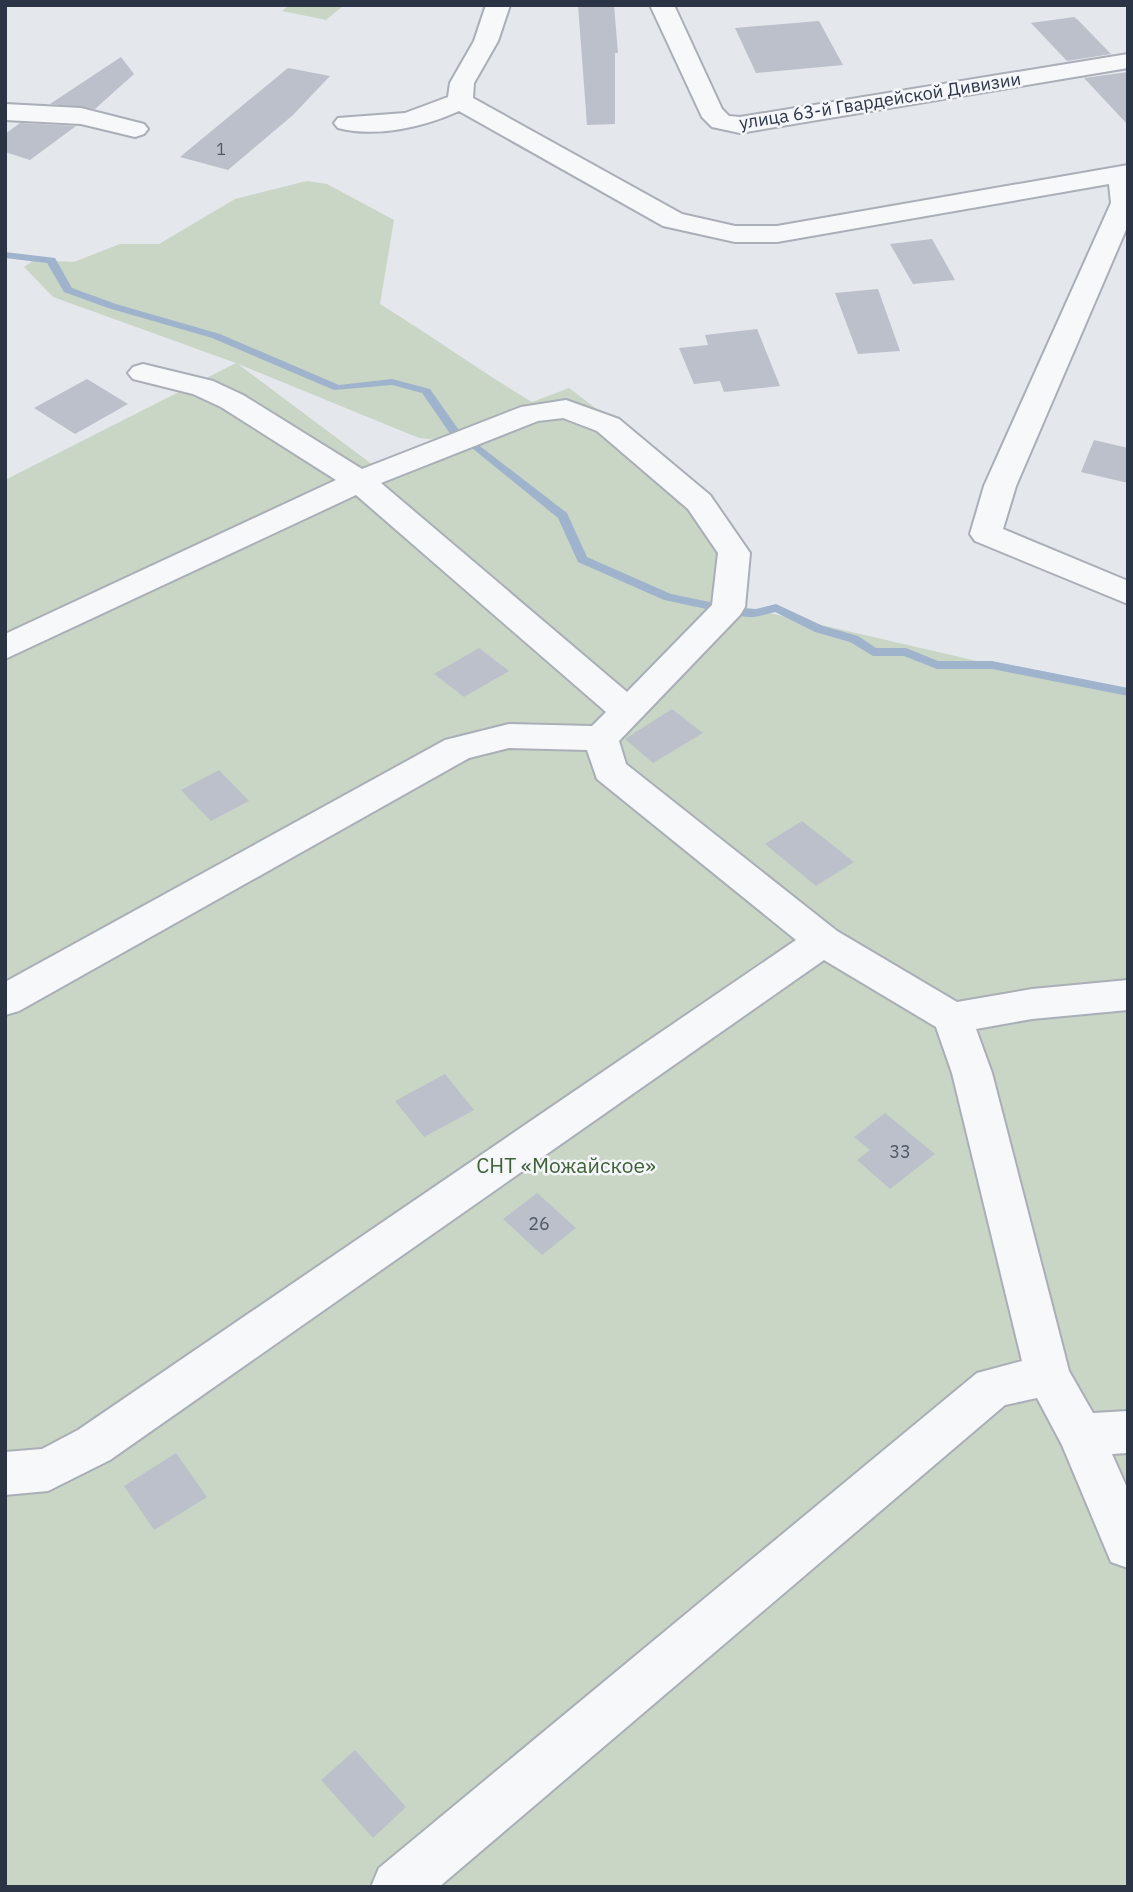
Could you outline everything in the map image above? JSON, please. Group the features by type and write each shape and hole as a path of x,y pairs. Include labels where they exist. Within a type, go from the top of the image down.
{"street":[{"path":"460,101 462,83 486,41 498,5"},
{"name":"улица 63-й Гвардейской Дивизии","path":"662,5 711,113 721,122 740,125 1128,61"},
{"path":"347,123 376,125 413,119 460,101"},
{"path":"460,101 673,220 735,234 777,234 1124,174 1124,203 1000,486 986,534 1128,593"},
{"path":"5,112 81,116 135,129"},
{"path":"143,373 203,387 232,401 359,481 614,724"},
{"path":"5,648 359,481 532,414 566,409 608,425 699,502 734,553 729,607 614,724 509,736 458,749 5,1000"},
{"path":"614,724 610,770 822,941 952,1018 972,1073 1048,1375 1082,1435 1128,1546"},
{"path":"5,1474 48,1470 94,1445 822,941"},
{"path":"952,1018 1032,1004 1128,995"},
{"path":"398,1887 993,1387 1048,1375"},
{"path":"1082,1435 1128,1432"}],"green space":[{"path":"289,5 344,5 326,20 282,11"},
{"name":"СНТ «Можайское»","path":"307,181 327,184 394,220 380,304 532,402 569,388 705,491 735,605 1128,696 1128,1887 5,1887 5,480 236,363 53,297 24,267 34,260 74,262 120,244 159,244 235,199","holes":["238,364 419,438 437,440 373,465"]}],"building":[{"path":"578,5 614,5 618,53 615,53 615,124 587,125"},
{"path":"1074,17 1111,54 1067,61 1031,23"},
{"path":"819,21 843,65 756,73 735,28"},
{"path":"121,57 134,74 95,109 50,104"},
{"path":"288,68 330,76 293,115 228,170 180,157"},
{"path":"1128,72 1128,125 1084,78"},
{"path":"20,123 76,126 30,160 5,152 5,134"},
{"path":"932,239 955,280 913,284 890,244"},
{"path":"878,289 900,351 858,354 835,293"},
{"path":"757,329 780,386 724,392 720,381 694,384 679,348 708,345 705,335"},
{"path":"87,379 128,404 75,434 34,408"},
{"path":"1094,440 1128,448 1128,483 1081,472"},
{"path":"479,648 509,671 464,697 434,674"},
{"path":"672,709 703,733 653,763 625,739"},
{"path":"219,770 249,801 211,821 181,790"},
{"path":"802,821 854,862 816,886 765,844"},
{"path":"445,1074 474,1110 424,1137 395,1101"},
{"path":"885,1113 935,1154 890,1189 857,1160 870,1150 854,1137"},
{"path":"537,1193 576,1228 542,1255 503,1219"},
{"path":"176,1453 207,1497 154,1530 124,1486"},
{"path":"355,1750 406,1807 373,1838 321,1780"}],"waterway":[{"path":"5,255 51,260 68,290 112,306 216,336 338,388 392,382 426,391 455,433"},
{"path":"476,446 563,516 582,559 668,597 711,606"},
{"path":"739,612 756,613 776,608 819,629 854,639 873,652 906,652 937,665 992,665 1128,692"}]}
